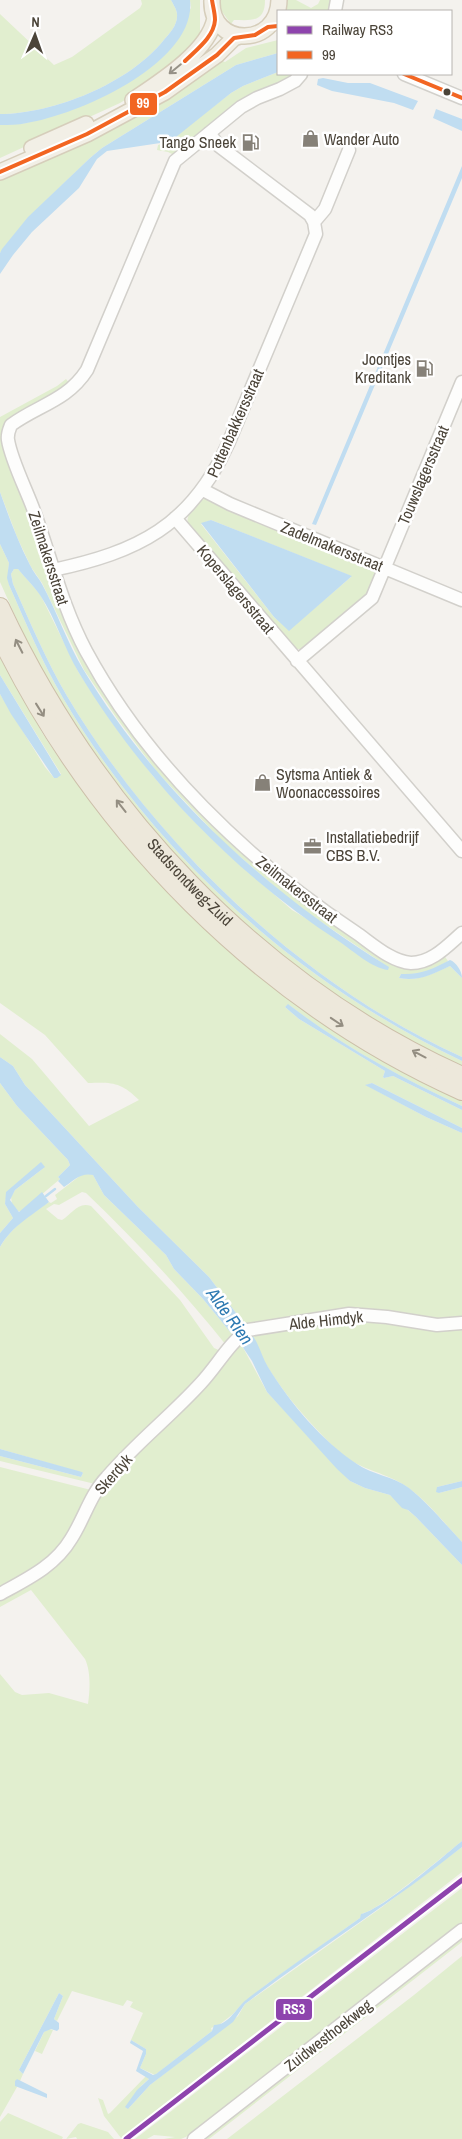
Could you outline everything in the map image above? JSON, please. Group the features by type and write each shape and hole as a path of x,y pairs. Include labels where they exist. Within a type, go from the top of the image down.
{"highway":[{"name":"Stadsrondweg-Zuid","path":"0,607 39,684 96,773 132,819 188,882 239,932 320,995 402,1045 462,1076"},
{"name":"Stadsrondweg-Zuid","path":"0,636 36,704 89,785 121,825 198,910 269,972 349,1030 396,1057 462,1090"}],"main road":[{"path":"212,0 215,18 220,26 236,35 255,35 273,27 276,5"},
{"path":"0,172 102,126 175,86 217,55 234,38 237,28 246,29 261,24 268,18 276,5"},
{"path":"0,162 102,116 149,90 175,70 197,49 211,30 215,18"}],"street":[{"name":"Zeilmakersstraat","path":"300,75 295,81 241,107 175,161 81,380 64,395 11,425 8,432 9,446 35,512 61,596 86,652 120,704 182,783 259,860 319,908 399,960 408,963 428,960 462,933"},
{"path":"406,75 462,98"},
{"path":"209,133 219,146 301,207 310,215 314,222"},
{"name":"Pottenbakkersstraat","path":"53,570 83,564 122,552 150,537 175,518 203,490 225,451 316,234 314,222 324,209 349,150"},
{"name":"Touwslagersstraat","path":"384,568 462,382"},
{"name":"Zadelmakersstraat","path":"203,490 230,504 462,600"},
{"name":"Koperslagersstraat","path":"175,518 462,851"},
{"path":"297,661 372,598 384,568"},
{"name":"Alde Himdyk","path":"228,1350 242,1334 257,1327 289,1325 349,1314 388,1317 437,1325 462,1323"},
{"name":"Skerdyk","path":"0,1594 42,1570 60,1555 71,1539 96,1488 193,1392 228,1350"},
{"name":"Zuidwesthoekweg","path":"194,2139 462,1930"}],"green space":[{"path":"141,0 171,0 177,12 177,18 173,29 163,41 131,70 111,83 66,102 21,113 0,114 0,14 54,65 72,57 140,8"},
{"path":"190,0 200,0 200,30 203,37 138,92 120,103 0,158 0,125 27,123 146,71 191,8"},
{"path":"220,0 265,0 263,13 256,19 234,20 231,24 220,9"},
{"path":"283,0 296,0 311,8 318,4 320,0 333,0 330,10 285,10"},
{"path":"277,40 277,53 236,65 102,148 29,217 0,253 0,177 217,59 225,62 246,48"},
{"path":"277,72 277,75 294,75 174,155 157,150 158,145 167,142 243,86"},
{"path":"66,379 71,385 8,423 70,630 204,813 398,964 443,954 448,961 432,970 414,974 401,974 399,978 419,978 450,966 462,978 462,1057 403,1027 346,991 291,951 238,905 189,857 144,805 103,751 67,696 45,655 13,584 11,574 14,569 18,569 40,594 79,673 113,724 153,776 187,814 219,846 292,910 388,967 296,905 223,842 157,772 84,670 42,583 31,567 0,492 0,417 57,386"},
{"path":"204,499 211,500 375,569 376,573 369,594 305,649 295,649 188,527 189,514","holes":["211,520 351,576 289,630 274,617 201,524"]},
{"path":"0,544 9,563 9,585 55,684 100,755 141,810 186,861 235,909 288,953 343,993 402,1029 462,1061 462,1070 428,1052 312,981 217,902 109,780 41,673 0,582"},
{"path":"0,658 43,734 67,770 131,850 462,1098 462,1106 417,1084 372,1060 330,1034 289,1005 285,1007 299,1019 385,1071 384,1078 393,1076 462,1110 462,1128 372,1083 366,1085 426,1117 462,1133 462,1319 453,1321 377,1311 245,1328 242,1321 209,1277 138,1207 25,1085 13,1066 0,1057 0,1034 32,1059 89,1126 139,1100 116,1084 88,1083 45,1035 0,1003 0,694 45,767 54,778 61,774 0,675"},
{"path":"0,1083 17,1106 68,1160 70,1165 58,1177 60,1179 21,1212 12,1204 11,1197 15,1190 45,1167 7,1192 5,1204 13,1218 0,1233"},
{"path":"86,1173 93,1175 104,1195 166,1255 174,1269 203,1299 231,1333 234,1334 226,1345 159,1267 86,1193 82,1192 59,1205 54,1204 46,1209 62,1220 82,1205 91,1206 180,1300 214,1348 221,1351 189,1389 95,1484 0,1461 0,1456 81,1477 83,1473 0,1449 0,1247 10,1233 22,1222 49,1202 51,1203 57,1199 55,1195"},
{"path":"335,1319 462,1327 462,1481 437,1487 439,1493 462,1487 462,1542 432,1509 408,1487 353,1462 338,1451 282,1389 250,1333"},
{"path":"240,1342 267,1392 350,1481 365,1488 390,1495 416,1517 462,1565 462,1841 396,1893 371,1910 363,1913 360,1918 267,1984 242,2004 233,2014 219,2025 211,2028 212,2031 155,2075 140,2068 146,2054 146,2049 131,2040 143,2013 130,2007 133,2002 127,2000 123,2006 72,1991 57,2021 54,2019 63,1996 59,1993 19,2070 23,2074 20,2081 15,2081 17,2087 0,2117 0,1674 15,1692 22,1695 49,1693 88,1704 90,1687 85,1659 31,1590 0,1607 0,1597 50,1567 99,1493"},
{"path":"0,1467 91,1490 69,1535 46,1561 0,1588"},
{"path":"462,1847 462,1872 121,2138 104,2116 98,2098 103,2100 108,2114 147,2075 149,2079 141,2086 128,2109 150,2085 238,2016 245,2004 378,1910"},
{"path":"462,1888 462,1925 195,2133 181,2139 164,2139 175,2137 154,2135 147,2139 135,2139"},
{"path":"462,1936 462,1942 209,2139 201,2139 277,2079 295,2070 316,2053 327,2041"},
{"path":"462,1956 462,2139 227,2139 414,1995"},
{"path":"49,2029 53,2030 42,2054 35,2051 44,2032"},
{"path":"8,2113 63,2137 62,2139 0,2139 0,2122"},
{"path":"81,2123 108,2132 114,2139 77,2139 76,2137 66,2139 78,2124"}],"water":[{"path":"171,0 190,0 187,23 175,45 155,64 130,82 103,97 75,109 27,123 0,125 0,114 43,109 66,102 111,83 131,70 148,56 173,29 177,14"},
{"path":"277,53 277,72 231,93 176,137 167,142 107,151 97,159 79,188 32,232 0,274 0,253 2,249 28,217 90,158 102,148 236,65"},
{"path":"323,78 348,83 370,83 418,101 413,110 394,103 332,91 317,85 318,79"},
{"path":"436,109 462,119 462,131 433,118"},
{"path":"462,166 462,178 316,525 312,524"},
{"path":"0,492 31,568 41,582 77,659 113,714 145,757 218,836 258,872 344,938 389,967 388,970 369,963 301,915 228,855 194,822 132,751 79,673 40,595 18,569 14,569 11,574 13,584 38,641 59,682 103,751 144,805 189,857 239,906 291,951 346,992 403,1027 462,1057 462,1061 402,1029 343,993 288,953 235,909 186,861 141,810 100,755 63,698 41,656 9,585 7,578 9,563 0,544"},
{"path":"211,520 352,576 289,631 274,617 201,523"},
{"path":"0,675 61,775 57,778 54,778 11,714 0,694"},
{"path":"450,960 458,967 462,978 450,966 419,978 399,978 401,974 432,969"},
{"path":"288,1004 350,1047 394,1072 462,1106 462,1110 393,1076 384,1078 385,1071 299,1019 285,1007"},
{"name":"Alde Rien","path":"0,1057 13,1066 25,1085 138,1207 209,1277 255,1340 266,1364 277,1381 319,1433 357,1464 403,1484 423,1500 462,1542 462,1565 416,1517 408,1510 402,1508 390,1495 365,1488 350,1481 337,1469 267,1392 252,1361 234,1334 231,1333 203,1299 174,1269 166,1255 104,1195 93,1175 81,1176 64,1187 58,1181 60,1179 58,1177 70,1165 68,1160 17,1106 0,1083"},
{"path":"372,1083 462,1128 462,1133 426,1117 365,1085"},
{"path":"41,1162 45,1167 15,1190 10,1200 19,1212 42,1192 49,1202 16,1227 0,1247 0,1233 13,1218 5,1204 6,1192"},
{"path":"0,1449 83,1473 81,1477 0,1456"},
{"path":"462,1481 462,1487 439,1493 436,1492 437,1487"},
{"path":"462,1841 462,1847 435,1868 245,2004 233,2022 150,2085 128,2109 125,2107 137,2090 149,2079 136,2071 143,2051 130,2043 131,2040 146,2049 146,2054 140,2068 153,2075 156,2074 212,2031 214,2025 228,2019 242,2003 260,1989 360,1918 361,1914 383,1903 397,1893"},
{"path":"59,1993 63,1996 54,2019 59,2023 59,2029 57,2031 51,2029 44,2032 23,2074 19,2070"},
{"path":"17,2079 47,2094 47,2098 15,2086"}],"waterway":[{"path":"46,1196 55,1189"}],"rail line":[{"name":"RS3","path":"126,2139 462,1880"}],"transit line":[{"name":"99","path":"185,61 204,43 214,26 212,0"},
{"name":"99","path":"0,172 87,134 165,92 217,55 234,38 255,35 268,27 277,26"},
{"name":"99","path":"406,75 462,98"}],"place":[{"name":"Wander Auto","path":"310,139"},
{"name":"Tango Sneek","path":"250,142"},
{"name":"Joontjes Kreditank","path":"425,368"},
{"name":"Sytsma Antiek & Woonaccessoires","path":"262,783"},
{"name":"Installatiebedrijf CBS B.V.","path":"312,846"}]}
